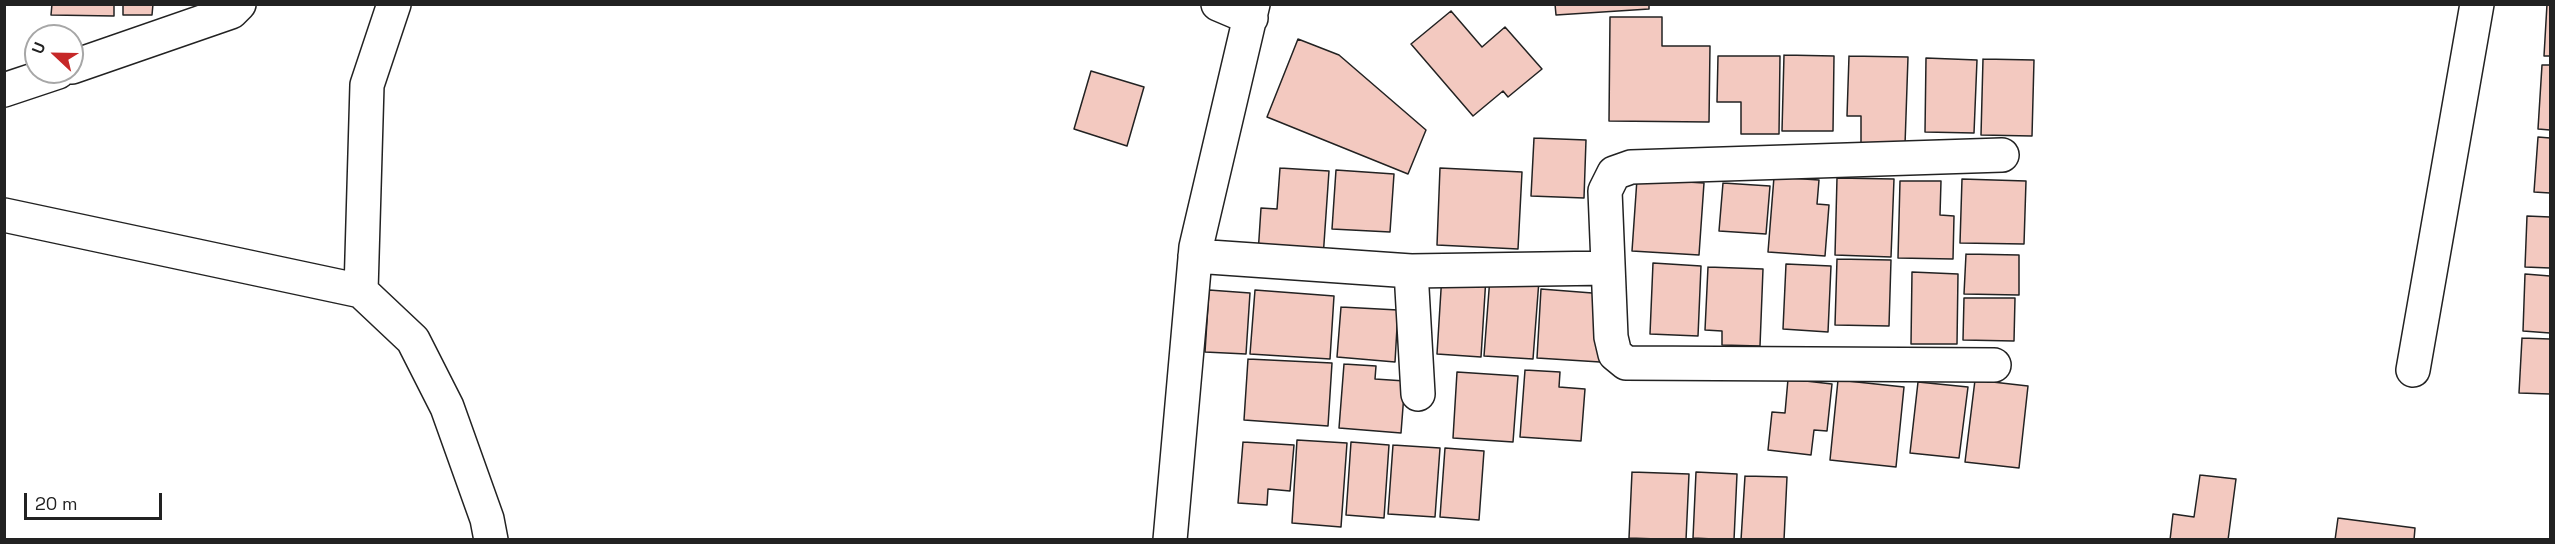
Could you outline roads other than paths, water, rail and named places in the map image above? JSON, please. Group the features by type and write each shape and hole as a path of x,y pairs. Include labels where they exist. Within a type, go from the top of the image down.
{"street":[{"path":"84,63 231,12 239,4"},
{"path":"361,291 367,85 394,4"},
{"path":"1170,540 1195,256 1259,9 1218,4"},
{"path":"2413,370 2477,4"},
{"path":"4,90 24,83"},
{"path":"1994,365 1626,363 1615,354 1611,337 1605,191 1614,173 1631,167 2002,155"},
{"path":"4,215 361,291 413,340 447,407 487,519 491,540"},
{"path":"1195,256 1411,271 1608,268"},
{"path":"1411,271 1418,394"}]}
